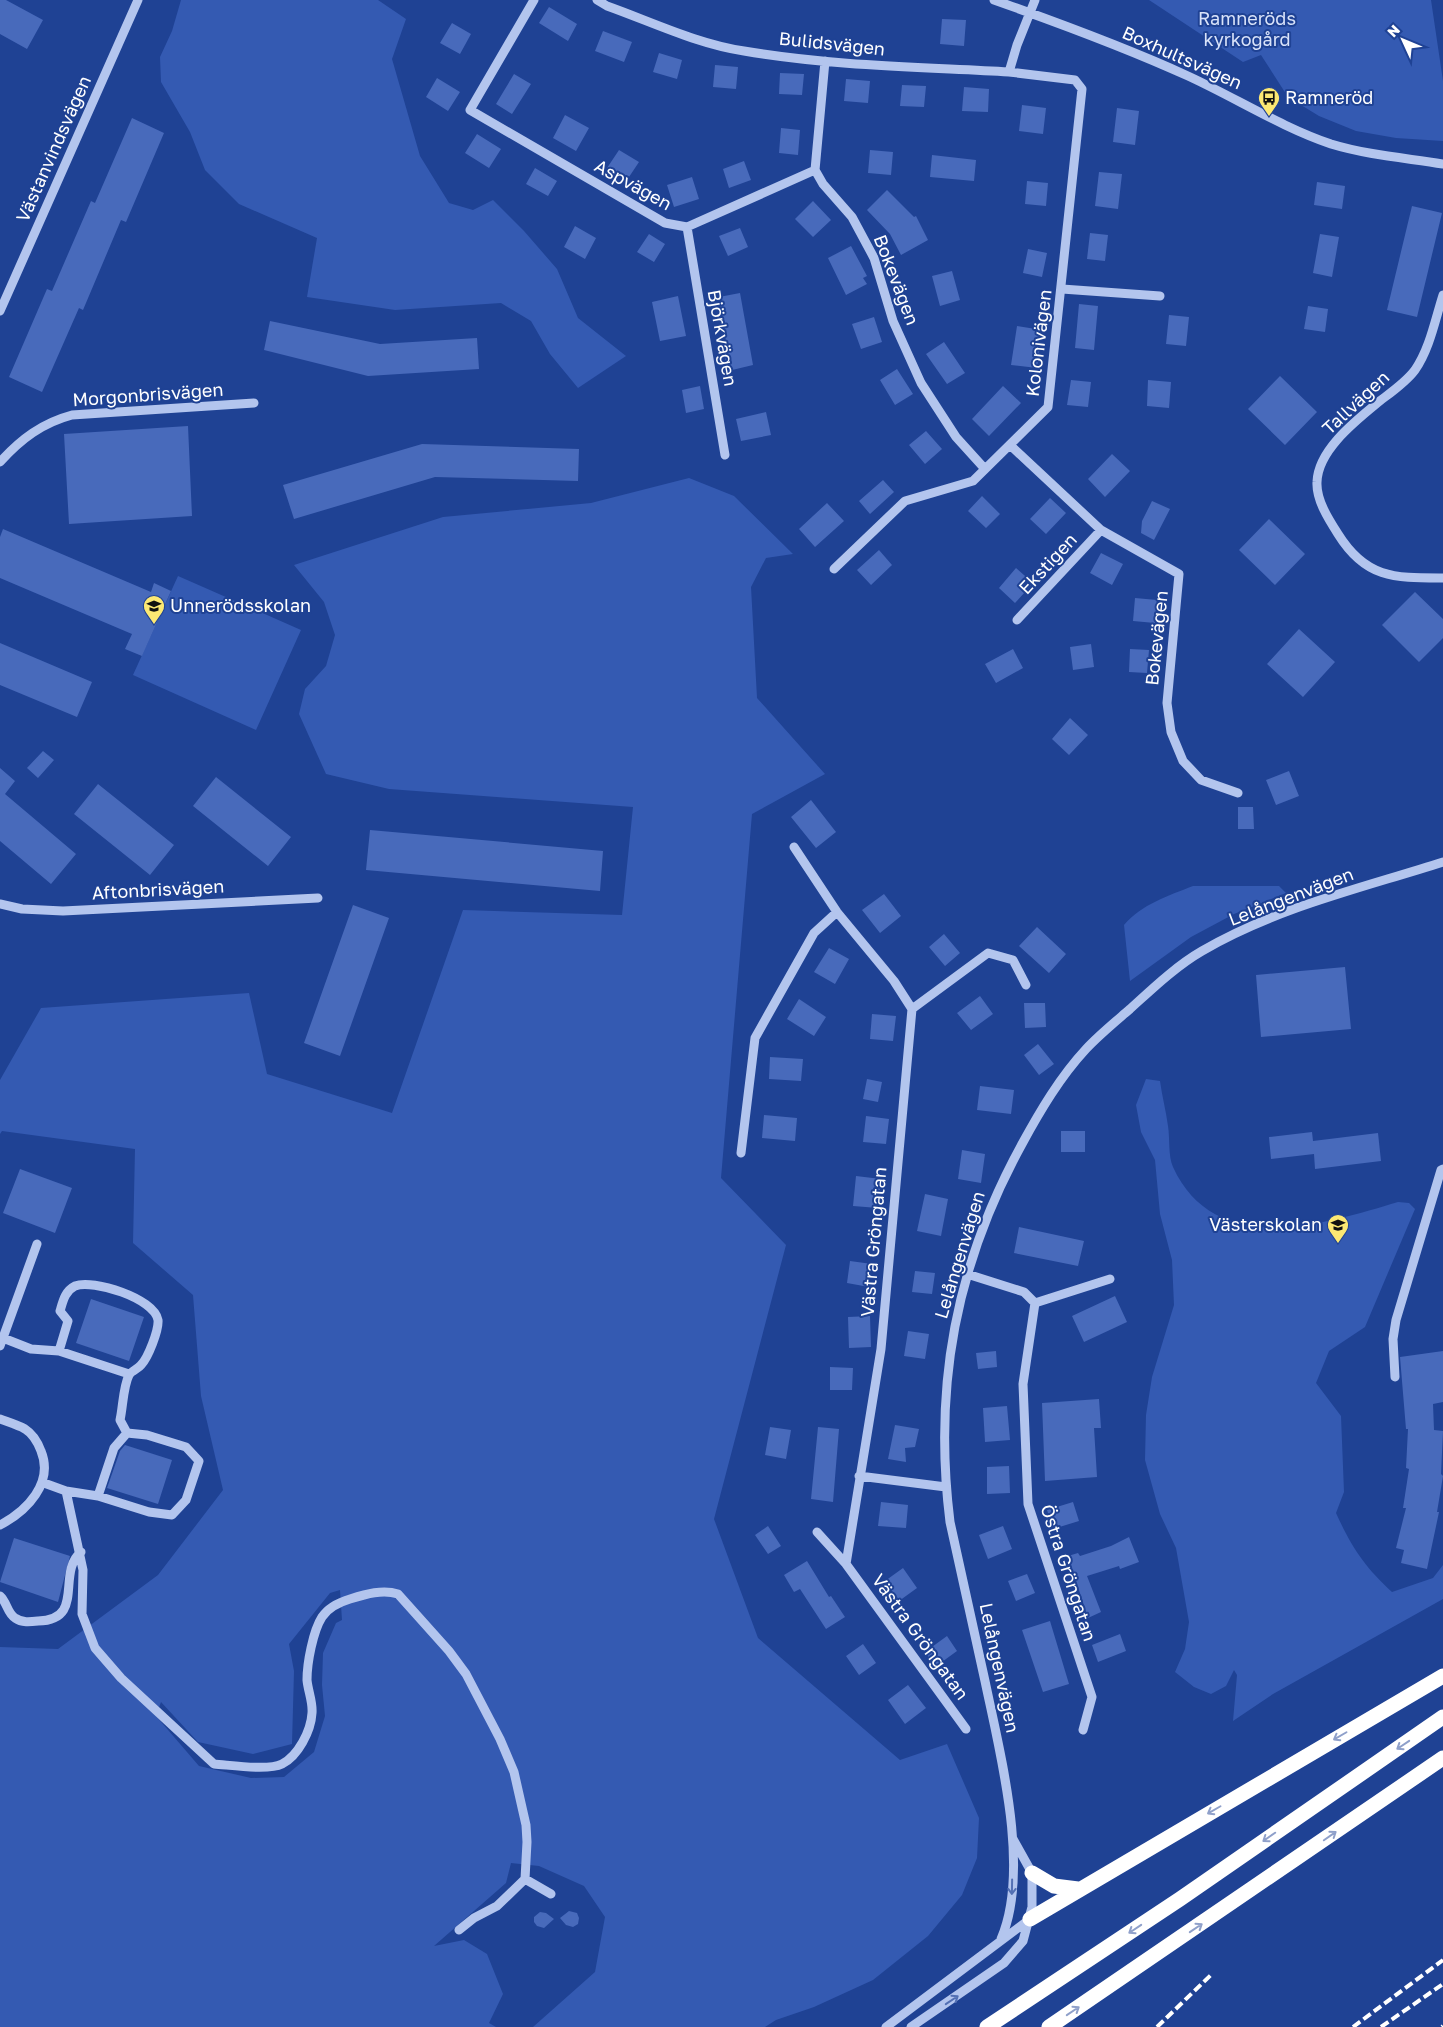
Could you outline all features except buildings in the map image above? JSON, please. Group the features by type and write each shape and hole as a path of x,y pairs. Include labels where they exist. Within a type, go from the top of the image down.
{"highway":[{"path":"1030,1919 1078,1889 1443,1676"},
{"path":"987,2027 1180,1898 1443,1717"},
{"path":"1049,2027 1443,1758"},
{"path":"1032,1872 1054,1886 1078,1889"}],"street":[{"name":"Västanvindsvägen","path":"0,311 138,0"},
{"name":"Aspvägen","path":"534,0 470,110 665,223 687,227 815,170"},
{"name":"Bulidsvägen","path":"597,0 608,6 714,44 744,51 826,61 1009,72"},
{"name":"Boxhultsvägen","path":"994,0 1135,53 1196,80 1289,128 1324,141 1369,153 1443,164"},
{"path":"1009,72 1035,0"},
{"path":"815,170 826,61"},
{"name":"Kolonivägen","path":"834,569 905,501 973,481 1048,407 1082,89 1075,80 1009,72"},
{"name":"Bokevägen","path":"815,170 823,184 852,217 874,258 893,321 921,383 956,437 985,469"},
{"name":"Björkvägen","path":"687,227 725,455"},
{"path":"1062,289 1160,296"},
{"name":"Tallvägen","path":"1443,296 1426,352 1414,370 1354,423 1333,445 1322,463 1317,482 1321,502 1329,520 1359,562 1377,571 1398,577 1443,578"},
{"name":"Morgonbrisvägen","path":"0,462 32,432 53,420 72,415 254,403"},
{"name":"Bokevägen","path":"1010,445 1102,530 1179,574 1167,702 1171,732 1184,761 1201,780 1238,793"},
{"name":"Ekstigen","path":"1018,620 1102,530"},
{"path":"794,847 836,912 894,981 912,1009 988,953 1013,960 1026,985"},
{"name":"Lelångenvägen","path":"1001,1939 1012,1909 1013,1838 1000,1750 950,1522 946,1488 943,1418 954,1326 967,1274 999,1186 1041,1108 1085,1050 1148,993 1200,952 1254,925 1443,862"},
{"name":"Aftonbrisvägen","path":"0,904 22,909 64,911 318,898"},
{"path":"741,1153 755,1038 814,933 836,912"},
{"name":"Västra Gröngatan","path":"846,1564 881,1349 912,1009"},
{"path":"1395,1377 1394,1339 1396,1320 1442,1169"},
{"path":"37,1244 1,1342 31,1349 59,1352 129,1374"},
{"path":"967,1274 1024,1292 1035,1303 1110,1279"},
{"path":"59,1352 68,1321 60,1311 65,1295 75,1286 92,1284 110,1289 142,1300 152,1308 158,1320 147,1358 129,1374 120,1420 127,1433"},
{"name":"Östra Gröngatan","path":"1035,1303 1023,1384 1028,1504 1092,1697 1083,1730"},
{"path":"0,1418 27,1430 38,1443 43,1456 44,1482 19,1513 0,1525"},
{"path":"44,1482 66,1491 98,1496 149,1512 172,1515 186,1500 198,1461 186,1447 147,1435 127,1433"},
{"path":"98,1496 114,1448 127,1433"},
{"path":"859,1476 946,1488"},
{"path":"66,1491 81,1552 83,1570 82,1614 96,1648 121,1678 214,1764 269,1766 280,1765 291,1758 303,1742 312,1713 307,1680 308,1662 310,1650 322,1618 331,1608 359,1596 386,1590 398,1594 449,1651 466,1674 500,1740 514,1772 526,1825 525,1879 497,1906 474,1918 459,1930"},
{"name":"Västra Gröngatan","path":"817,1532 846,1564 966,1729"},
{"path":"0,1596 15,1618 25,1622 59,1618 64,1613 71,1584 71,1569 75,1558 81,1552"},
{"name":"Lelångenvägen","path":"1013,1838 1032,1872"},
{"path":"911,2027 1004,1963 1023,1941 1030,1919 1032,1872"},
{"path":"525,1879 551,1894"},
{"path":"886,2027 1030,1919"}],"green space":[{"path":"181,0 378,0 406,19 392,59 420,156 449,203 473,210 493,200 524,231 557,269 578,318 626,356 578,388 550,354 531,321 501,303 395,310 307,297 317,238 239,204 205,170 190,132 161,82 160,57 172,31"},
{"name":"Ramneröds kyrkogård","path":"1149,0 1431,0 1443,81 1443,141 1396,138 1356,131 1319,116 1288,97 1261,55 1243,62"},
{"path":"689,478 734,496 793,554 766,558 751,587 757,698 825,774 752,814 721,1178 786,1245 714,1519 758,1638 900,1760 947,1744 979,1818 977,1858 962,1895 928,1936 873,1980 814,2007 776,2020 765,2027 533,2027 595,1972 605,1917 584,1886 539,1866 511,1863 506,1883 434,1946 464,1940 487,1954 503,1994 489,2023 496,2027 0,2027 0,1647 58,1649 158,1575 223,1490 201,1396 193,1295 133,1243 135,1149 2,1131 0,1134 0,1080 41,1008 249,993 267,1074 392,1113 463,910 622,915 633,807 389,789 326,774 299,714 305,689 326,666 335,635 324,602 294,565 443,517 591,503","holes":["340,1590 342,1620 336,1623 323,1653 322,1685 325,1716 314,1752 284,1777 251,1778 199,1766 156,1716 161,1702 198,1742 253,1754 292,1744 294,1671 289,1644 330,1593"]},
{"path":"178,576 301,630 256,730 133,675"},
{"path":"1193,886 1279,886 1286,893 1234,914 1191,937 1130,981 1124,925 1147,906"},
{"path":"1146,1079 1160,1081 1169,1131 1170,1158 1173,1167 1192,1196 1216,1214 1243,1224 1274,1227 1306,1225 1338,1219 1398,1202 1409,1203 1415,1209 1365,1327 1329,1351 1316,1383 1341,1416 1344,1492 1336,1513 1353,1547 1366,1565 1392,1592 1433,1578 1443,1565 1443,1599 1273,1694 1233,1721 1237,1675 1234,1670 1226,1686 1211,1694 1194,1687 1175,1672 1185,1649 1189,1622 1176,1548 1160,1514 1145,1460 1146,1415 1152,1377 1174,1305 1172,1260 1160,1214 1155,1160 1141,1132 1136,1105"}],"railway":[{"path":"1353,2027 1443,1960"},
{"path":"1157,2027 1213,1973"},
{"path":"1381,2027 1443,1984"}],"place":[{"name":"Ramneröd","path":"1269,117"},
{"name":"Unnerödsskolan","path":"154,625"},
{"name":"Västerskolan","path":"1338,1244"}]}
